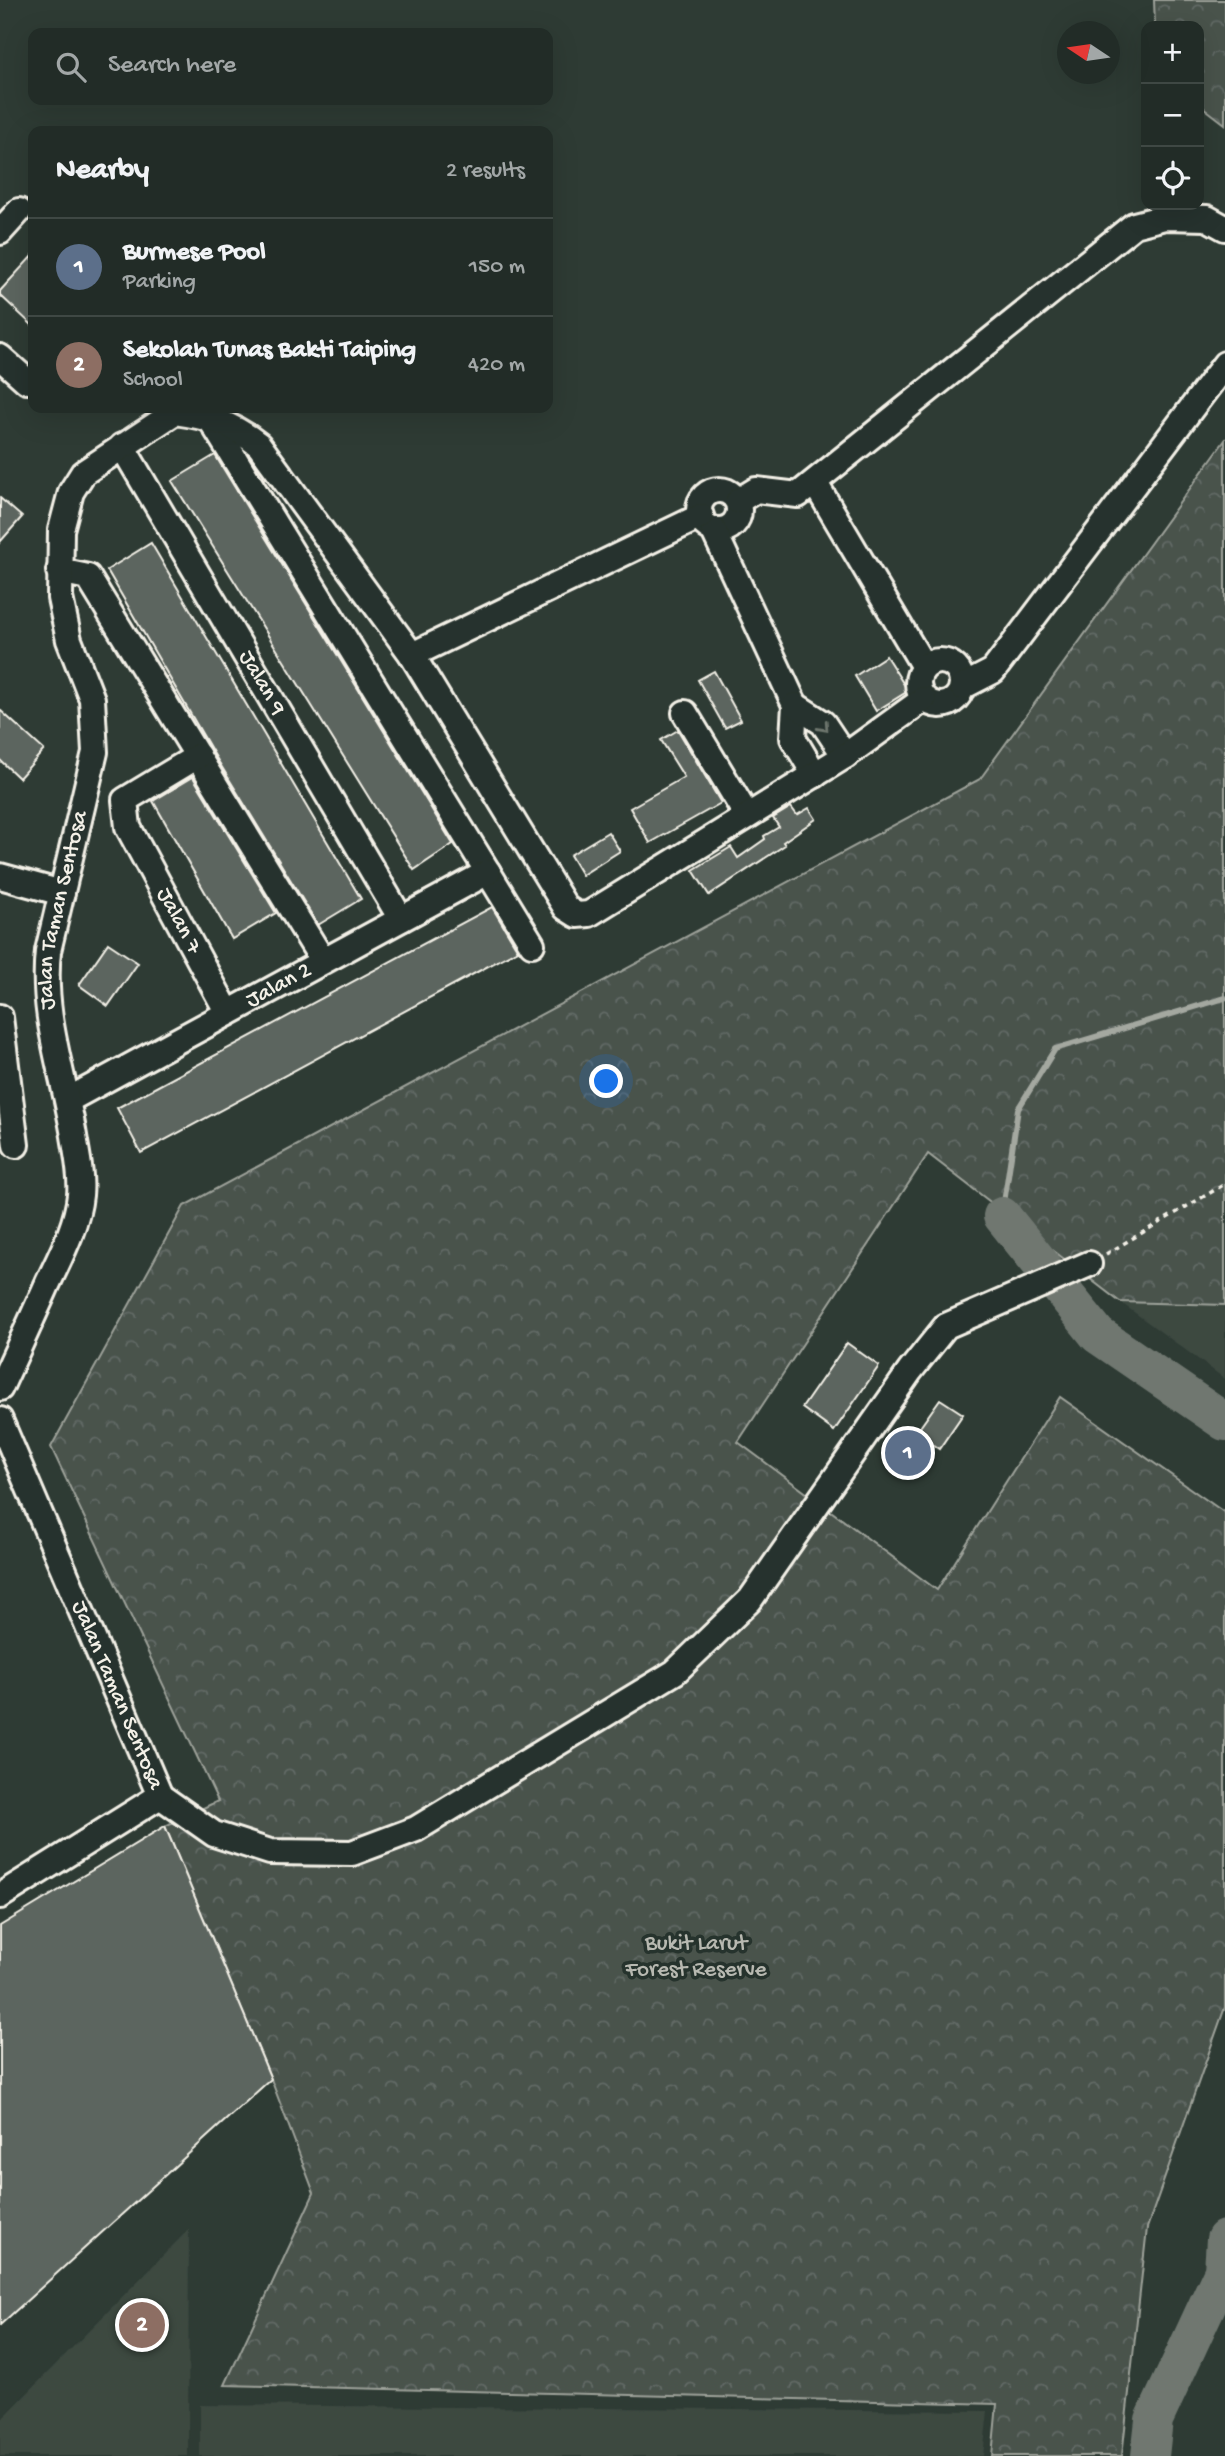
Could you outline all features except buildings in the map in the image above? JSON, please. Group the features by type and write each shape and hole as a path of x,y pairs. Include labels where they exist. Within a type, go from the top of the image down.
{"street":[{"path":"0,232 19,211"},
{"path":"738,501 756,490 798,495 1134,225 1165,217 1207,218 1225,228"},
{"path":"0,357 27,381"},
{"path":"962,687 960,673 950,663 936,661 924,667 918,680 924,699 929,703 943,705 955,699 962,687 993,671 1225,365"},
{"name":"Jalan Taman Sentosa","path":"0,1388 77,1215 81,1193 68,1100 47,1007 46,976 48,951 95,752 92,699 69,640 60,598 61,530 71,492 83,473 172,413"},
{"path":"191,413 209,417 242,431 260,445 412,655 566,908 578,915 589,914 815,775 924,699"},
{"path":"209,417 532,944"},
{"name":"Jalan 9","path":"122,446 401,919"},
{"path":"815,483 924,667"},
{"path":"412,655 707,523 726,529 739,515 738,501 728,492 715,490 700,503 707,523 795,705 793,738 815,775"},
{"path":"59,571 88,577 323,961"},
{"path":"795,705 823,723 845,756"},
{"path":"685,713 747,816"},
{"name":"Jalan 7","path":"198,756 125,800 128,827 228,1013"},
{"name":"Jalan 2","path":"68,1100 488,872"},
{"path":"0,876 62,892"},
{"path":"0,1017 8,1138"},
{"path":"160,1796 214,1835 270,1852 352,1853 416,1829 675,1672 750,1600 910,1371 946,1326 1089,1264"},
{"name":"Jalan Taman Sentosa","path":"0,1420 160,1796 0,1896"}],"path":[{"path":"1089,1264 1225,1184"}],"shaded area":[{"path":"1120,1302 1225,1305 1225,1379"},
{"path":"189,2229 188,2456 0,2456 0,2421"},
{"path":"200,2405 988,2411 983,2456 200,2456"}],"green space":[{"path":"1154,0 1225,0 1225,124 1204,108 1204,21 1155,21"},
{"name":"Bukit Larut Forest Reserve","path":"1225,440 1225,1305 1120,1302 928,1154 738,1442 937,1590 1060,1397 1225,1513 1225,2007 1147,2228 1122,2456 992,2456 997,2404 225,2385 314,2193 271,2079 165,1826 218,1801 51,1447 184,1206 980,779"}],"waterway":[{"path":"1002,1216 1018,1109 1055,1049 1225,998"},
{"path":"1002,1216 1098,1335 1225,1422"},
{"path":"1150,2456 1154,2420 1223,2271 1225,2239"}],"place":[{"name":"Burmese Pool","path":"908,1453"},
{"name":"Sekolah Tunas Bakti Taiping","path":"142,2325"}]}
